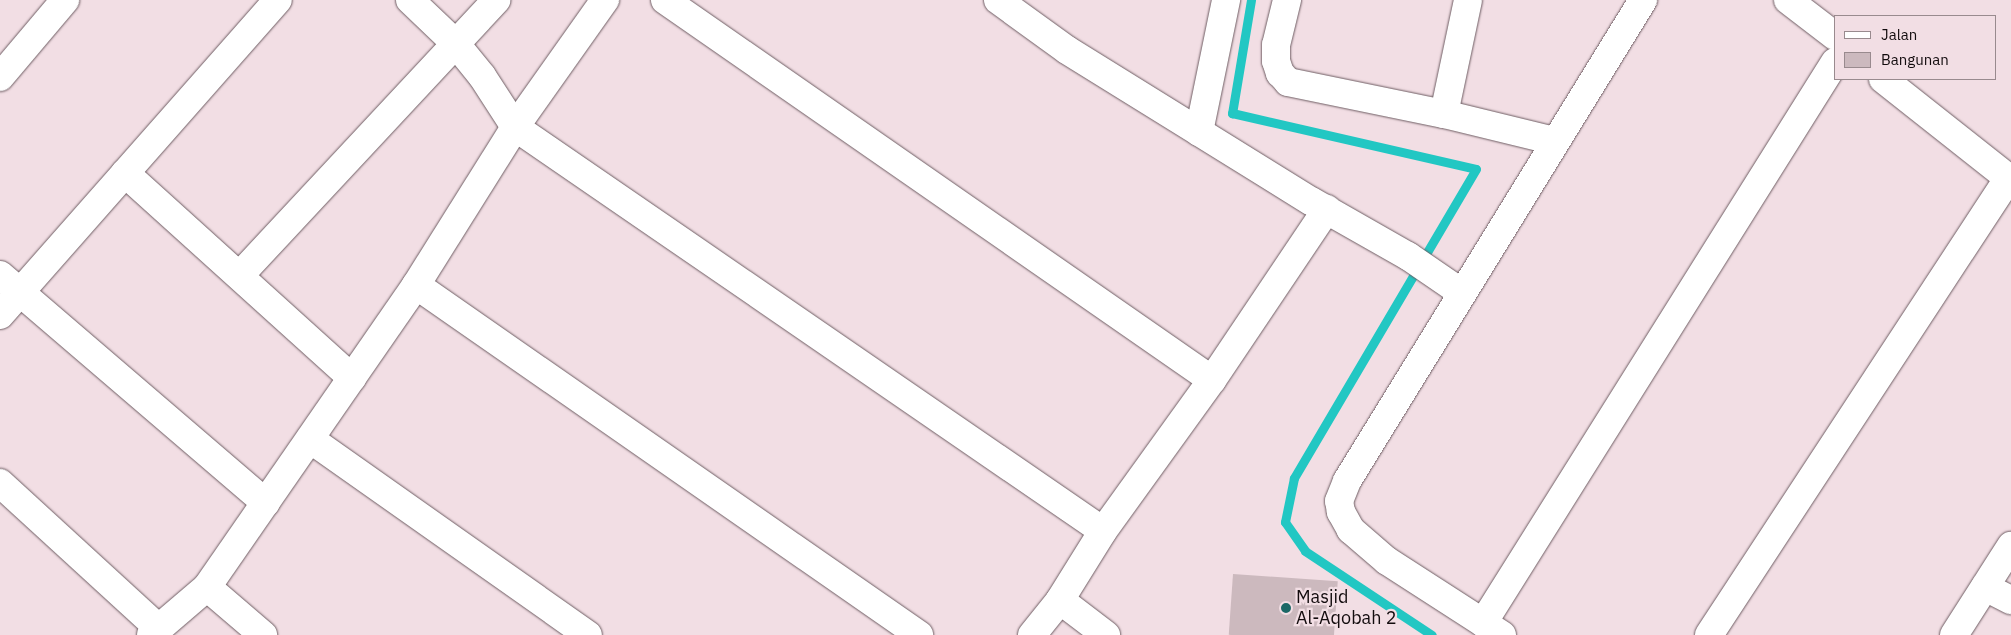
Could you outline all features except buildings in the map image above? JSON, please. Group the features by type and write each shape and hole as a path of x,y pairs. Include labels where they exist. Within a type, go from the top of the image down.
{"street":[{"path":"0,77 65,0"},
{"path":"0,315 10,283 125,173 278,0"},
{"path":"410,0 456,44 482,76 515,127 1103,531"},
{"path":"240,275 496,0"},
{"path":"0,483 155,632 207,587 416,285 515,127 605,0"},
{"path":"665,0 1212,380"},
{"path":"998,0 1026,10 1067,50 1326,209 1408,256 1452,287"},
{"path":"1199,132 1226,0"},
{"path":"1287,0 1276,45 1276,61 1280,73 1288,82 1444,114 1556,141"},
{"path":"1444,114 1468,0"},
{"path":"1643,0 1556,141 1452,287 1347,481 1339,501 1341,512 1351,530 1387,561 1493,629 1834,64"},
{"path":"1788,0 1834,35"},
{"path":"1709,635 2009,180 1883,80"},
{"path":"125,173 352,378"},
{"path":"1032,635 1060,600 1103,531 1212,380 1326,209"},
{"path":"10,283 266,503"},
{"path":"416,285 919,635"},
{"path":"310,439 588,635"},
{"path":"1954,635 2011,546"},
{"path":"207,587 263,635"},
{"path":"1985,587 2011,600"},
{"path":"1060,600 1106,635"}],"waterway":[{"path":"1251,0 1232,113 1476,169 1294,478 1285,522 1305,551 1432,635"}],"place":[{"name":"Masjid Al-Aqobah 2","path":"1286,608"}]}
